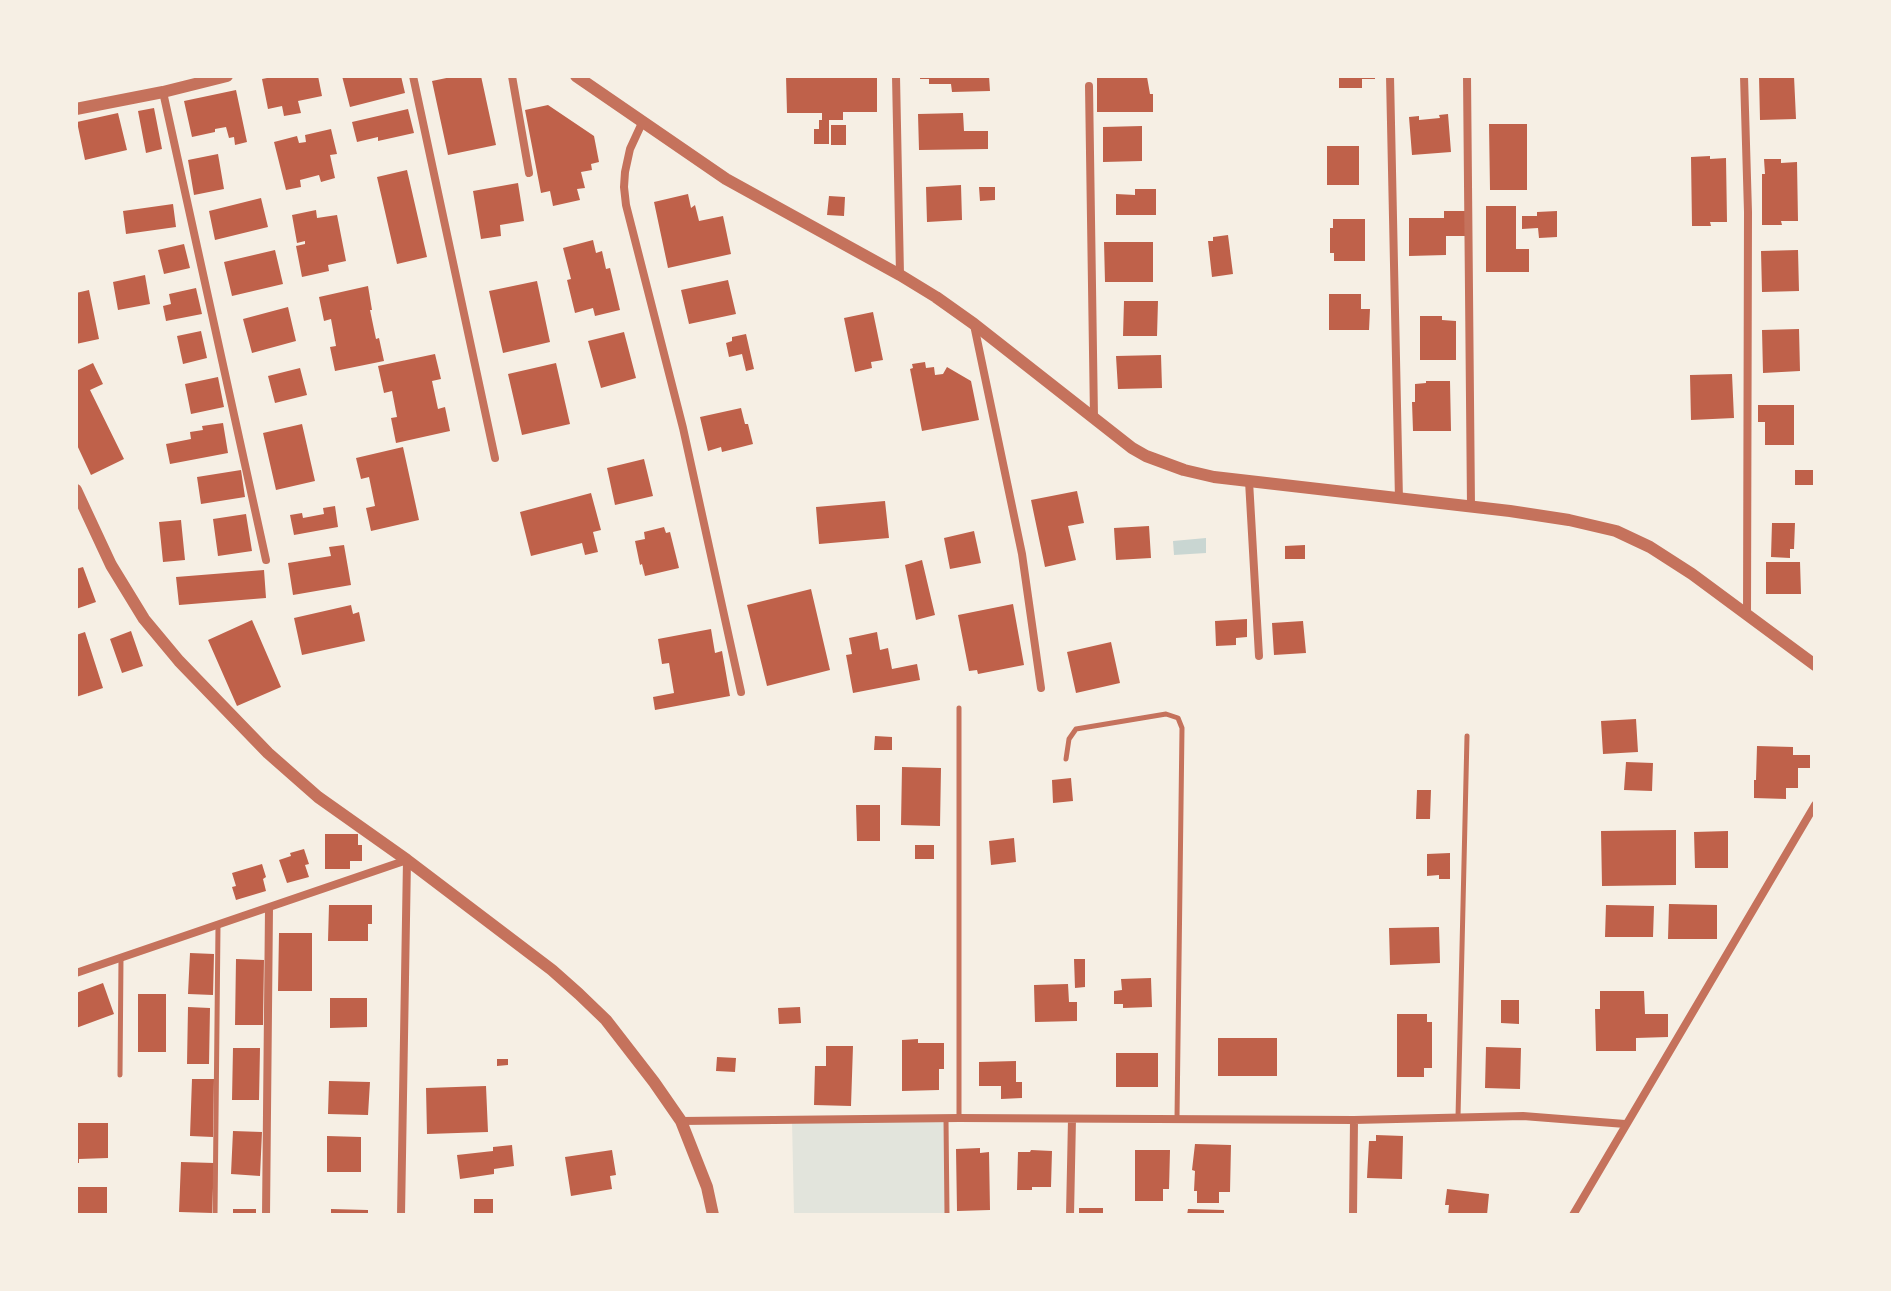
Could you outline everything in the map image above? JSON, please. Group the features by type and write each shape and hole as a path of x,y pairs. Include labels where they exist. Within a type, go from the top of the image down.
{"street":[{"path":"76,109 227,76"},
{"path":"413,76 495,458"},
{"path":"512,76 529,173"},
{"path":"576,76 726,179 936,297 1132,448 1165,464 1203,476 1569,520 1623,533 1692,574 1815,665"},
{"path":"896,76 900,275"},
{"path":"1390,76 1399,500"},
{"path":"1467,76 1471,507"},
{"path":"1744,76 1748,212 1747,615"},
{"path":"1089,86 1094,419"},
{"path":"163,92 266,560"},
{"path":"642,123 630,149 625,172 626,205 683,428 741,692"},
{"path":"974,324 1022,554 1041,688"},
{"path":"1249,481 1259,656"},
{"path":"76,490 97,538 137,609 166,647 268,753 299,782 552,970 594,1007 626,1044 681,1121 703,1177 713,1215"},
{"path":"1573,1215 1815,805"},
{"path":"76,973 407,860"},
{"path":"401,1215 407,860"},
{"path":"266,1215 269,908"},
{"path":"681,1121 946,1118 1354,1120 1523,1116 1625,1124"},
{"path":"1070,1215 1072,1119"},
{"path":"1353,1215 1354,1120"}],"lane":[{"path":"959,708 959,1118"},
{"path":"1066,759 1071,733 1076,729 1166,714 1178,718 1182,728 1177,1118"},
{"path":"1458,1118 1467,736"},
{"path":"215,1215 218,925"},
{"path":"120,1075 121,958"},
{"path":"946,1118 947,1215"}],"shaded area":[{"path":"1206,538 1206,553 1174,555 1173,541"},
{"path":"946,1118 947,1215 794,1215 792,1120"}],"building":[{"path":"318,76 322,96 298,101 301,113 284,116 282,106 268,109 262,79"},
{"path":"342,76 401,76 405,93 350,107"},
{"path":"456,76 481,76 496,145 448,155 432,81"},
{"path":"786,76 877,76 877,112 843,112 843,120 829,120 829,144 814,144 814,129 819,129 822,113 787,113"},
{"path":"920,76 989,76 990,91 952,92 951,84 929,84 929,79 920,79"},
{"path":"1339,76 1375,76 1375,79 1362,79 1362,88 1339,88"},
{"path":"1759,76 1794,76 1796,119 1760,120"},
{"path":"1097,77 1147,77 1150,94 1153,94 1153,112 1097,112"},
{"path":"236,90 247,142 235,145 234,137 229,138 226,127 192,137 184,101"},
{"path":"548,105 594,136 599,162 591,164 592,170 581,172 585,188 577,189 580,200 553,206 550,191 541,193 525,110"},
{"path":"154,108 162,149 146,153 138,111"},
{"path":"408,109 414,133 357,142 352,122"},
{"path":"118,113 127,150 85,160 77,122"},
{"path":"963,113 964,131 988,131 988,149 919,150 918,114"},
{"path":"1448,114 1451,152 1412,155 1409,117 1419,116 1419,120"},
{"path":"1489,124 1527,124 1527,190 1490,190"},
{"path":"831,125 846,125 846,145 831,145"},
{"path":"1142,126 1142,161 1103,162 1103,127"},
{"path":"331,129 337,154 330,155 335,178 321,182 319,175 300,180 301,187 286,190 274,142 297,136 299,143 306,142 305,135"},
{"path":"1327,146 1359,146 1359,185 1327,185"},
{"path":"218,154 224,189 194,195 188,160"},
{"path":"1710,156 1710,159 1726,158 1727,222 1692,226 1691,157"},
{"path":"1764,159 1781,159 1781,163 1797,162 1798,221 1762,225"},
{"path":"407,170 427,257 397,264 377,177"},
{"path":"518,183 524,221 500,225 501,236 481,239 473,191"},
{"path":"961,185 962,220 927,222 926,187"},
{"path":"979,187 995,187 995,200 980,201"},
{"path":"1135,189 1156,189 1156,215 1116,215 1116,194 1135,195"},
{"path":"688,194 691,208 695,205 699,221 723,216 731,254 668,268 654,202"},
{"path":"829,196 845,197 844,216 827,215"},
{"path":"261,198 268,227 215,240 209,211"},
{"path":"173,204 176,227 126,234 123,211"},
{"path":"1486,206 1516,206 1516,249 1529,249 1529,272 1486,272"},
{"path":"316,210 317,218 337,215 346,261 328,265 329,271 302,277 296,246 305,244 305,241 297,243 292,215"},
{"path":"1444,211 1465,211 1465,236 1446,236 1446,255 1409,256 1409,218 1444,218"},
{"path":"1557,211 1557,237 1539,238 1538,228 1522,229 1522,216"},
{"path":"1333,219 1365,219 1365,261 1334,261 1334,253 1330,253"},
{"path":"1228,235 1233,274 1212,277 1208,241"},
{"path":"593,240 596,253 602,251 606,269 610,268 620,310 595,316 593,308 575,313 563,248"},
{"path":"1104,242 1153,242 1153,282 1105,282"},
{"path":"184,244 190,268 164,274 158,250"},
{"path":"275,250 283,284 232,296 224,262"},
{"path":"1798,250 1799,291 1762,292 1761,251"},
{"path":"145,275 150,304 118,310 113,282"},
{"path":"728,280 736,314 689,324 681,290"},
{"path":"537,281 550,342 503,353 489,291"},
{"path":"368,286 376,339 379,338 384,361 335,371 330,347 336,346 331,319 324,321 319,297"},
{"path":"196,288 202,314 166,321 163,306 171,304 169,294"},
{"path":"89,290 99,339 76,344 76,293"},
{"path":"1329,294 1361,294 1361,309 1370,309 1369,330 1329,330"},
{"path":"1124,301 1158,301 1157,336 1123,336"},
{"path":"288,307 296,341 252,353 243,319"},
{"path":"873,312 883,360 871,362 872,368 855,372 844,318"},
{"path":"1420,316 1442,316 1442,320 1456,321 1456,360 1420,360"},
{"path":"1799,329 1800,371 1763,373 1762,330"},
{"path":"201,331 207,358 183,364 177,336"},
{"path":"624,332 636,378 601,388 588,341"},
{"path":"746,334 754,369 746,371 742,354 729,357 726,343 732,341 732,337"},
{"path":"435,354 441,379 432,381 438,409 445,407 450,431 396,443 391,418 397,417 392,391 384,393 378,366"},
{"path":"1161,355 1162,388 1118,389 1116,356"},
{"path":"925,362 926,368 934,367 935,375 943,374 947,367 971,381 979,420 922,431 910,369 913,368 912,364"},
{"path":"93,363 103,384 90,390 124,459 91,475 76,443 76,371"},
{"path":"556,363 570,424 522,435 508,374"},
{"path":"300,368 307,395 275,403 268,376"},
{"path":"1732,374 1734,418 1691,420 1690,375"},
{"path":"218,377 224,407 191,414 185,384"},
{"path":"1450,381 1451,431 1413,431 1415,384"},
{"path":"1758,405 1794,405 1794,445 1765,445 1765,422 1758,422"},
{"path":"741,408 753,444 722,452 721,447 708,451 700,417"},
{"path":"223,423 228,453 170,464 166,444 191,439 190,432 203,430 202,426"},
{"path":"302,424 315,481 276,490 263,433"},
{"path":"403,447 419,520 371,531 366,508 375,506 369,477 361,479 356,458"},
{"path":"644,459 653,496 615,505 607,468"},
{"path":"241,470 245,497 201,504 197,477"},
{"path":"1795,470 1813,470 1813,485 1795,485"},
{"path":"1077,491 1084,523 1068,526 1076,560 1045,567 1031,500"},
{"path":"591,493 601,530 593,532 598,552 585,555 582,543 531,556 520,512"},
{"path":"885,501 889,538 819,544 816,507"},
{"path":"335,506 338,527 294,535 290,515 302,513 303,518 324,514 323,508"},
{"path":"246,514 252,551 218,556 213,519"},
{"path":"181,520 185,560 163,562 159,522"},
{"path":"1772,523 1795,523 1794,549 1790,549 1790,558 1771,557"},
{"path":"1149,526 1151,558 1116,560 1114,528"},
{"path":"664,527 666,533 670,532 679,568 645,576 635,541 645,539 644,532"},
{"path":"974,531 981,563 950,569 944,538"},
{"path":"344,545 351,585 293,595 288,563 331,556 329,547"},
{"path":"1305,545 1305,559 1285,559 1285,546"},
{"path":"922,560 935,615 916,620 905,565"},
{"path":"1766,562 1800,562 1801,594 1766,594"},
{"path":"83,567 96,602 76,609 76,569"},
{"path":"264,570 266,598 179,605 176,577"},
{"path":"811,589 830,670 767,686 747,605"},
{"path":"1013,604 1024,665 978,674 977,670 969,671 958,615"},
{"path":"351,605 353,614 359,612 365,641 302,655 294,618"},
{"path":"1247,619 1247,637 1236,638 1236,645 1216,646 1215,621"},
{"path":"252,620 281,687 237,706 208,640"},
{"path":"1303,621 1306,653 1274,655 1272,623"},
{"path":"711,629 715,653 722,651 730,696 655,710 653,697 674,693 669,663 662,664 658,639"},
{"path":"131,631 143,666 122,673 110,639"},
{"path":"85,632 103,688 76,697 76,635"},
{"path":"877,632 880,650 888,648 892,669 917,664 920,680 853,693 846,655 852,654 849,638"},
{"path":"1111,642 1120,683 1076,693 1067,652"},
{"path":"1636,719 1638,752 1603,754 1601,721"},
{"path":"875,736 892,737 892,750 874,750"},
{"path":"1757,746 1793,747 1793,755 1810,755 1810,768 1798,768 1798,788 1786,788 1786,799 1754,798"},
{"path":"1626,762 1653,763 1652,791 1624,790"},
{"path":"902,767 941,768 940,826 901,825"},
{"path":"1071,778 1073,801 1053,803 1052,780"},
{"path":"1417,790 1431,790 1430,819 1416,819"},
{"path":"856,805 880,805 880,841 857,841"},
{"path":"1676,830 1676,885 1602,886 1601,831"},
{"path":"1728,831 1728,868 1695,868 1694,832"},
{"path":"325,834 358,834 362,861 350,861 350,869 325,869"},
{"path":"1014,838 1016,862 991,865 989,841"},
{"path":"915,845 934,845 934,859 915,859"},
{"path":"304,849 309,877 287,883 279,860"},
{"path":"1450,853 1450,879 1439,879 1439,875 1427,876 1427,854"},
{"path":"262,864 266,891 236,900 232,873"},
{"path":"1669,904 1717,905 1717,939 1668,939"},
{"path":"329,905 372,905 368,941 328,941"},
{"path":"1606,905 1654,906 1653,937 1605,937"},
{"path":"1439,927 1440,963 1390,965 1389,928"},
{"path":"279,933 312,933 312,991 278,991"},
{"path":"190,953 214,954 213,995 188,994"},
{"path":"236,959 264,960 263,1025 235,1025"},
{"path":"1074,959 1085,959 1085,987 1075,988"},
{"path":"1151,978 1152,1007 1123,1008 1123,1004 1114,1004 1114,991 1122,990 1121,979"},
{"path":"103,983 114,1014 76,1028 76,993"},
{"path":"1068,984 1069,1002 1077,1002 1077,1021 1035,1022 1034,985"},
{"path":"1600,991 1644,991 1645,1014 1668,1014 1668,1037 1636,1038 1636,1051 1596,1051 1595,1009 1600,1009"},
{"path":"138,994 166,994 166,1052 138,1052"},
{"path":"330,998 367,998 367,1027 330,1028"},
{"path":"1501,1000 1519,1000 1519,1024 1501,1023"},
{"path":"188,1007 210,1008 209,1064 187,1064"},
{"path":"800,1007 801,1023 779,1024 778,1008"},
{"path":"1397,1014 1427,1014 1427,1022 1432,1022 1432,1068 1424,1068 1424,1077 1397,1077"},
{"path":"1218,1038 1277,1038 1277,1076 1218,1076"},
{"path":"918,1039 918,1043 944,1043 944,1069 939,1069 939,1090 902,1091 902,1040"},
{"path":"826,1046 853,1046 851,1106 814,1105 815,1066 826,1066"},
{"path":"1486,1047 1521,1048 1520,1089 1485,1088"},
{"path":"233,1048 260,1048 259,1100 232,1100"},
{"path":"1116,1053 1158,1053 1158,1087 1116,1087"},
{"path":"717,1057 736,1058 735,1072 716,1071"},
{"path":"497,1059 508,1059 508,1065 497,1066"},
{"path":"1016,1061 1016,1082 1022,1082 1022,1098 1001,1099 1001,1086 979,1086 979,1062"},
{"path":"192,1079 214,1079 213,1137 190,1136"},
{"path":"329,1081 370,1082 368,1115 328,1114"},
{"path":"486,1086 488,1132 427,1134 426,1088"},
{"path":"76,1123 108,1123 108,1158 79,1159 76,1163"},
{"path":"233,1131 262,1132 260,1176 231,1174"},
{"path":"1376,1135 1403,1136 1402,1179 1367,1178 1369,1141 1376,1141"},
{"path":"327,1136 361,1137 361,1172 327,1172"},
{"path":"1195,1144 1231,1145 1230,1192 1219,1192 1219,1203 1197,1203 1195,1171 1192,1170"},
{"path":"512,1145 514,1166 494,1169 494,1174 460,1179 457,1155 493,1151 493,1147"},
{"path":"980,1148 980,1153 989,1152 990,1210 957,1211 956,1149"},
{"path":"612,1150 616,1175 610,1176 612,1189 571,1196 565,1157"},
{"path":"1135,1150 1170,1150 1169,1189 1163,1189 1163,1201 1135,1201"},
{"path":"1052,1151 1051,1187 1017,1190 1018,1152"},
{"path":"181,1162 214,1163 212,1213 179,1212"},
{"path":"76,1187 107,1187 107,1215 76,1215"},
{"path":"1447,1189 1489,1194 1487,1215 1448,1215 1449,1205 1445,1205"},
{"path":"474,1199 493,1199 493,1215 474,1215"},
{"path":"1079,1208 1103,1208 1103,1215 1079,1215"},
{"path":"233,1209 256,1209 256,1215 233,1215"},
{"path":"331,1209 368,1210 368,1215 331,1215"},
{"path":"1188,1209 1224,1210 1224,1215 1187,1215"}]}
